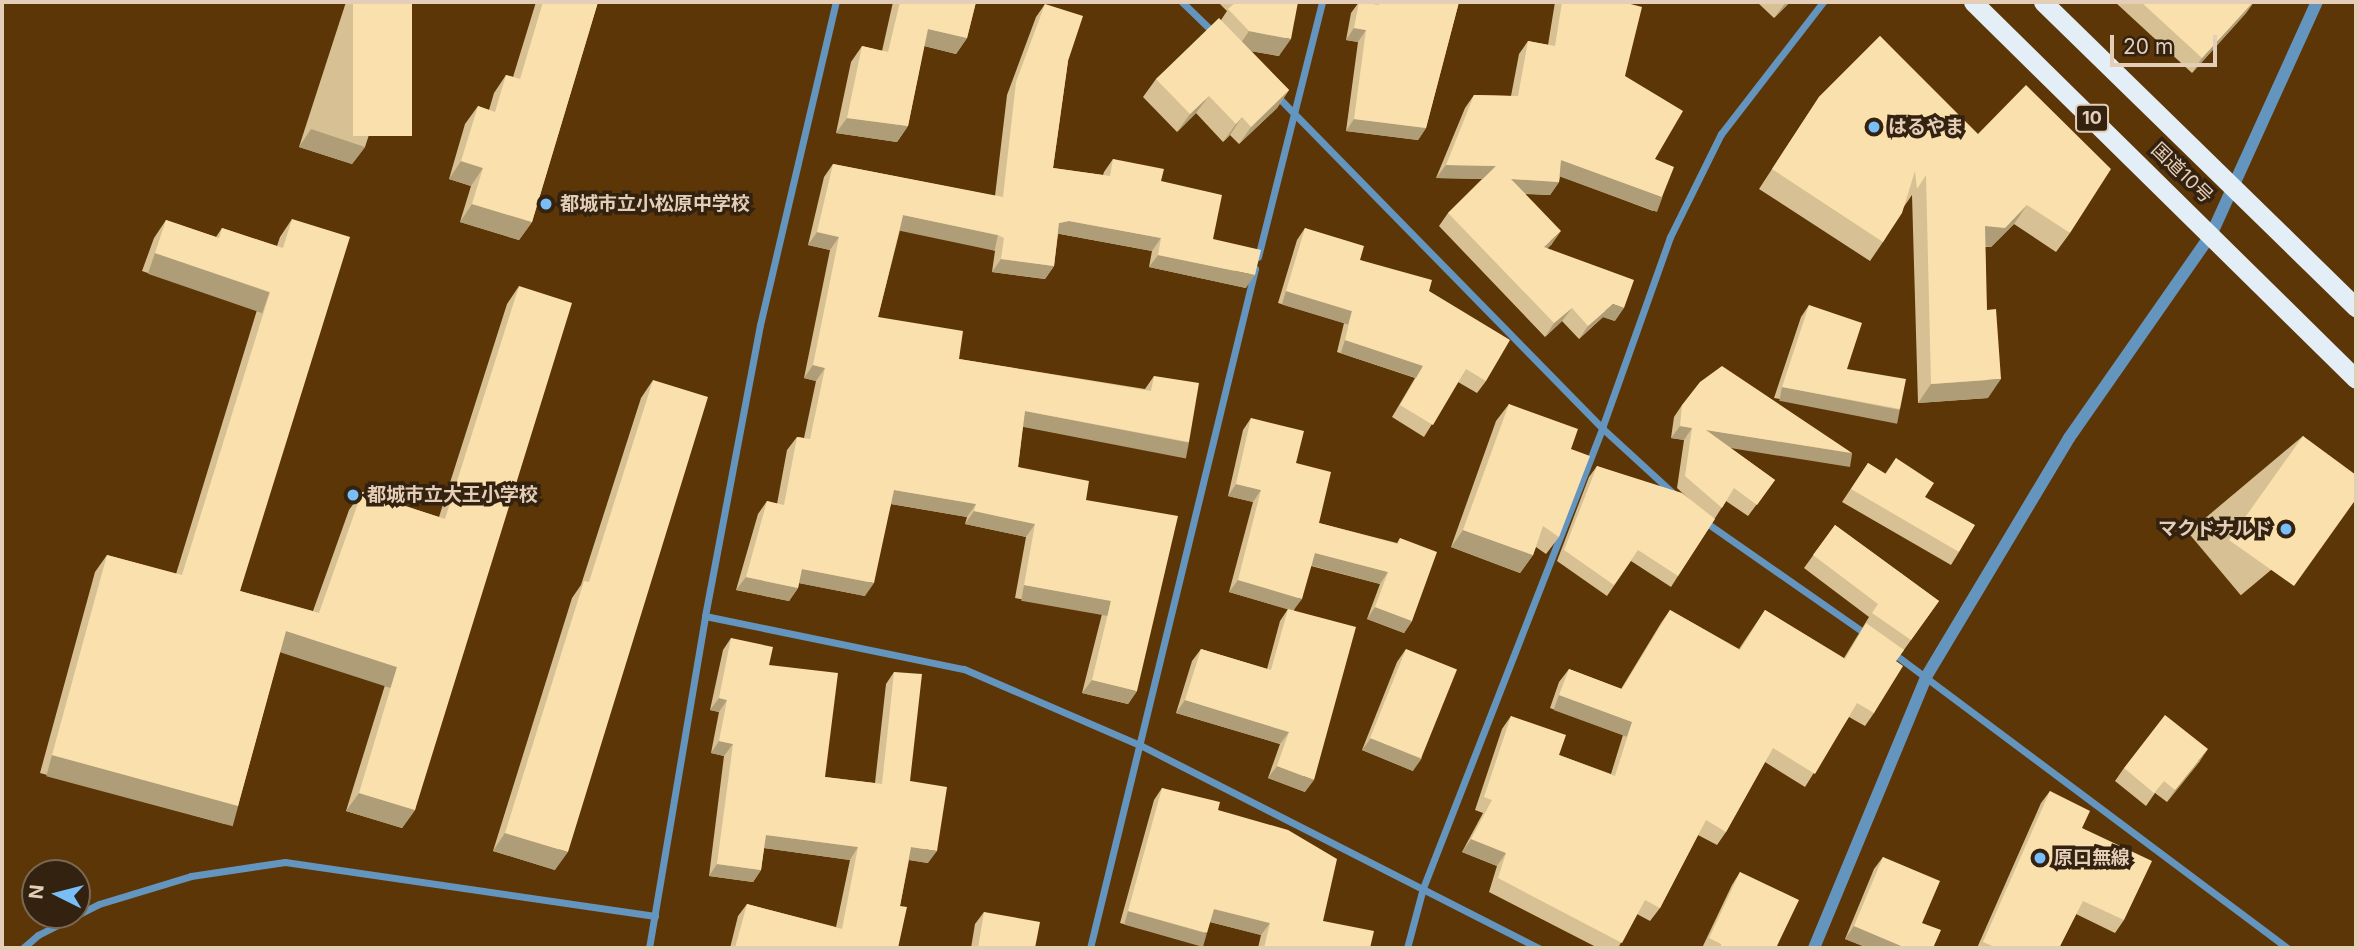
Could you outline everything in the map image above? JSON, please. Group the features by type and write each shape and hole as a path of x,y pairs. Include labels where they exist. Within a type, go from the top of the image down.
{"highway":[{"name":"国道10号","path":"1973,2 2212,233 2356,379"},
{"name":"国道10号","path":"2043,2 2356,307"}],"street":[{"path":"649,948 705,616 760,325 836,2"},
{"path":"1182,2 1219,38"},
{"path":"1090,948 1322,2"},
{"path":"1407,948 1423,887 1602,428 1670,237 1721,134 1823,2"},
{"path":"1814,948 1926,677 2069,438 2212,233 2316,2"},
{"path":"1265,85 1602,428 1682,501"},
{"path":"1692,510 1926,677 2287,948"},
{"path":"705,616 964,669 1140,745 1539,948"},
{"path":"23,948 38,935 99,904 191,876 285,862 655,916"}],"building":[{"path":"353,2 412,2 412,136 353,136"},
{"path":"543,2 598,2 532,222 472,204 483,168 461,161 478,106 495,112 506,75 520,79"},
{"path":"900,2 976,2 967,38 928,29 908,126 847,118 862,46 888,52"},
{"path":"1236,2 1298,2 1291,39 1249,31 1228,9"},
{"path":"1359,2 1379,5 1379,2 1459,2 1426,128 1354,119 1366,30 1354,28"},
{"path":"1562,2 1623,2 1642,7 1625,76 1683,111 1655,159 1674,167 1662,197 1561,160 1559,182 1511,179 1561,231 1544,247 1634,280 1624,308 1613,304 1588,326 1572,308 1554,323 1448,213 1496,166 1446,165 1474,95 1518,96 1528,41 1555,46"},
{"path":"2141,2 2253,2 2202,58"},
{"path":"1045,4 1083,16 1068,61 1053,168 1110,176 1113,159 1164,169 1161,181 1222,195 1213,239 1261,250 1255,275 1158,255 1161,238 1069,221 1059,223 1054,266 1001,259 1004,238 998,235 903,215 878,317 963,331 959,359 1151,391 1154,376 1199,383 1189,442 1025,411 1018,467 1089,481 1086,500 1178,516 1137,691 1092,680 1111,601 1024,585 1035,524 974,511 976,504 894,490 874,583 802,569 798,588 746,577 767,501 784,505 797,437 810,439 825,368 813,365 839,237 817,232 833,164 1003,197 1016,82"},
{"path":"1219,18 1289,90 1251,127 1242,117 1236,124 1209,96 1190,114 1156,79"},
{"path":"1880,36 1978,134 2026,85 2111,169 2070,233 2027,205 2005,228 1985,226 1987,310 1996,309 2001,379 1931,384 1926,175 1917,189 1915,171 1902,213 1883,242 1772,169 1819,97"},
{"path":"292,219 350,237 240,591 319,613 362,492 445,519 519,286 572,303 415,810 359,793 397,667 286,631 238,806 52,755 107,555 182,575 270,292 155,253 166,220 219,238 222,228 283,248"},
{"path":"1305,228 1364,246 1360,260 1432,280 1429,291 1510,340 1486,381 1466,369 1433,425 1400,405 1423,366 1345,340 1352,311 1286,291"},
{"path":"1809,305 1862,323 1847,369 1906,379 1900,409 1782,387"},
{"path":"1722,366 1852,453 1706,430 1775,480 1757,505 1734,488 1722,508 1685,476 1692,428 1680,426 1682,405 1700,382"},
{"path":"653,380 708,397 568,852 505,833 584,581 589,582"},
{"path":"1509,404 1578,429 1571,449 1590,456 1559,537 1543,526 1533,555 1463,530"},
{"path":"1251,418 1304,431 1296,463 1331,472 1319,523 1398,544 1400,538 1437,552 1412,621 1375,607 1388,572 1315,553 1302,599 1238,580 1261,490 1236,484"},
{"name":"マクドナルド","path":"2303,436 2356,475 2356,499 2294,586 2229,540"},
{"path":"1896,458 1934,483 1925,497 1975,525 1959,552 1851,489 1868,463 1886,474"},
{"path":"1597,466 1682,493 1715,519 1678,576 1638,550 1614,585 1564,550"},
{"path":"1835,525 1939,601 1911,640 1872,613 1878,604 1813,555"},
{"path":"1288,609 1356,627 1314,780 1277,766 1289,732 1185,700 1201,649 1271,670"},
{"path":"1670,610 1740,650 1765,610 1845,659 1866,623 1904,650 1896,661 1903,666 1874,713 1857,703 1815,774 1773,748 1726,832 1706,820 1660,908 1645,900 1622,943 1498,878 1506,853 1471,839 1492,800 1484,797 1511,716 1566,735 1559,755 1615,776 1632,722 1559,695 1569,669 1622,689"},
{"path":"731,638 773,647 769,665 838,673 825,777 882,784 894,672 922,674 910,781 947,787 937,851 911,847 900,906 907,907 898,948 735,948 747,904 842,929 858,847 766,835 761,870 717,864 733,744 719,741 727,700 719,698"},
{"path":"1406,649 1457,670 1421,759 1370,738"},
{"path":"2165,715 2208,749 2175,790 2164,781 2154,793 2124,768"},
{"path":"1162,788 1220,802 1218,810 1288,830 1337,859 1323,921 1374,931 1370,948 1264,948 1270,923 1214,909 1207,933 1128,911"},
{"path":"2050,791 2090,811 2082,828 2152,861 2124,920 2083,901 2059,948 1997,948 1983,942"},
{"path":"1883,857 1940,881 1922,923 1941,930 1933,948 1906,948 1854,926"},
{"path":"1740,872 1799,900 1776,948 1721,948 1721,944 1709,938"},
{"path":"984,912 1040,922 1035,948 978,948"}],"place":[{"name":"はるやま","path":"1874,127"},
{"name":"都城市立小松原中学校","path":"546,204"},
{"name":"都城市立大王小学校","path":"353,495"},
{"name":"マクドナルド","path":"2286,529"},
{"name":"原口無線","path":"2040,858"}]}
